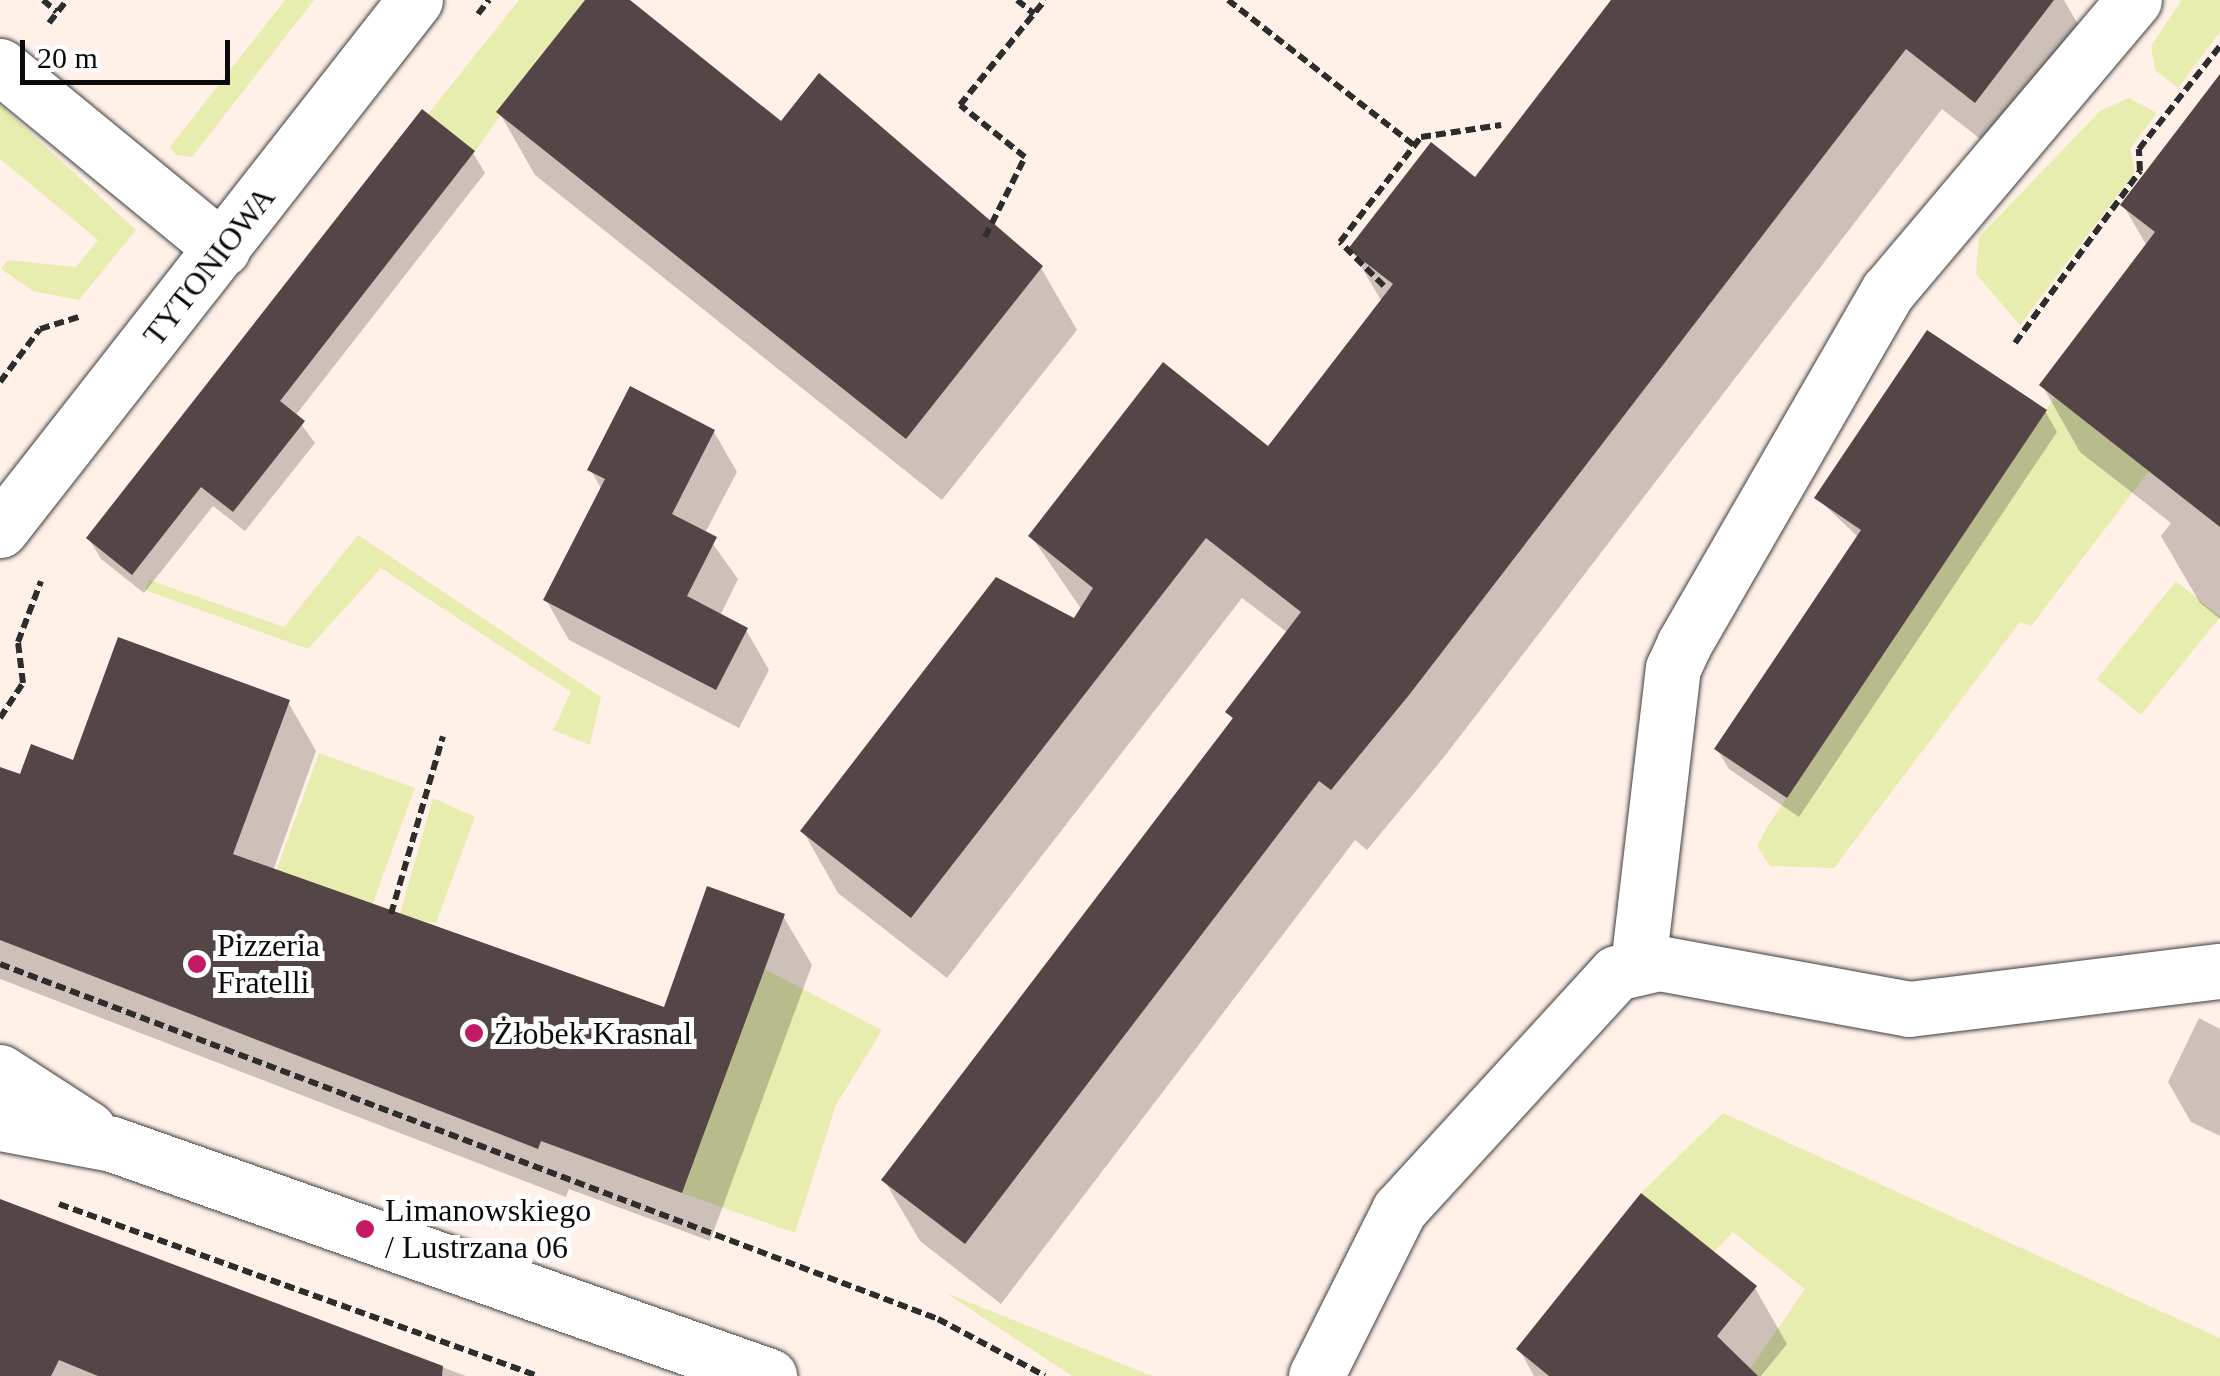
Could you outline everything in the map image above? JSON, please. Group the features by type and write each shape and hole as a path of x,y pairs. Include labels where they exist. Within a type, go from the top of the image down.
{"street":[{"name":"TYTONIOWA","path":"0,530 416,0"},
{"path":"1638,965 1673,668 1684,644 1888,290 2134,0"},
{"path":"0,66 223,249"},
{"path":"1316,1376 1399,1210 1600,983 1638,965 1910,1009 2220,972"},
{"path":"0,1072 112,1144"},
{"path":"0,1123 112,1144 768,1376"}],"path":[{"path":"43,0 58,12"},
{"path":"1016,0 1034,14"},
{"path":"986,237 1025,157 960,105 1044,0"},
{"path":"1228,0 1415,146"},
{"path":"2015,343 2140,171 2139,149 2220,46"},
{"path":"1384,286 1340,242 1422,138 1500,125"},
{"path":"391,914 443,736"},
{"path":"0,964 938,1319 1045,1376"},
{"path":"37,1196 538,1376"}],"green space":[{"path":"285,0 314,0 192,157 176,155 170,147"},
{"path":"519,0 585,0 475,151 428,114"},
{"path":"2182,0 2220,0 2220,32 2178,88 2155,70 2151,46"},
{"path":"2129,98 2157,113 2130,149 2135,172 2020,325 1976,274 1979,237 2100,111"},
{"path":"0,105 136,230 79,300 33,291 1,269 8,260 76,267 98,240 0,159"},
{"path":"2055,397 2149,471 2031,626 2020,622 1834,868 1770,866 1757,846 1769,824"},
{"path":"358,535 601,697 590,745 553,730 571,692 381,568 308,649 145,590 149,580 284,627"},
{"path":"2176,581 2220,617 2141,715 2097,679"},
{"path":"319,753 415,788 372,905 276,870"},
{"path":"433,798 475,817 436,923 399,917"},
{"path":"764,969 882,1030 836,1105 795,1233 682,1193"},
{"path":"1723,1113 2220,1338 2220,1376 1745,1376 1805,1289 1733,1232 1714,1252 1641,1193"},
{"path":"946,1293 1152,1376 1072,1376"}],"building":[{"path":"585,0 630,0 781,121 819,73 1043,266 906,439 496,112"},
{"path":"1611,0 2054,0 1975,103 1906,49 1409,695 1331,790 1319,781 965,1244 881,1180 1233,718 1225,712 1301,612 1206,538 911,918 800,831 996,577 1074,618 1093,588 1028,536 1163,362 1268,446 1393,284 1348,249 1431,142 1475,177"},
{"path":"2220,74 2220,527 2039,385 2155,232 2120,205"},
{"path":"422,109 475,151 280,401 305,421 233,512 201,487 132,575 86,538"},
{"path":"1927,330 2047,410 1787,798 1714,749 1861,530 1814,498"},
{"path":"630,386 715,430 672,514 717,537 687,596 748,628 716,690 543,600 605,479 587,470"},
{"path":"118,637 290,700 233,854 664,1007 707,886 785,914 682,1193 541,1141 538,1149 0,940 0,767 20,774 31,744 73,760"},
{"path":"1641,1193 1757,1286 1717,1336 1758,1376 1549,1376 1516,1349"},
{"path":"0,1199 443,1366 442,1376 98,1376 59,1360 51,1376 0,1376"}],"place":[{"name":"Pizzeria Fratelli","path":"197,964"},
{"name":"Żłobek Krasnal","path":"474,1033"},
{"name":"Limanowskiego / Lustrzana 06","path":"365,1229"}]}
